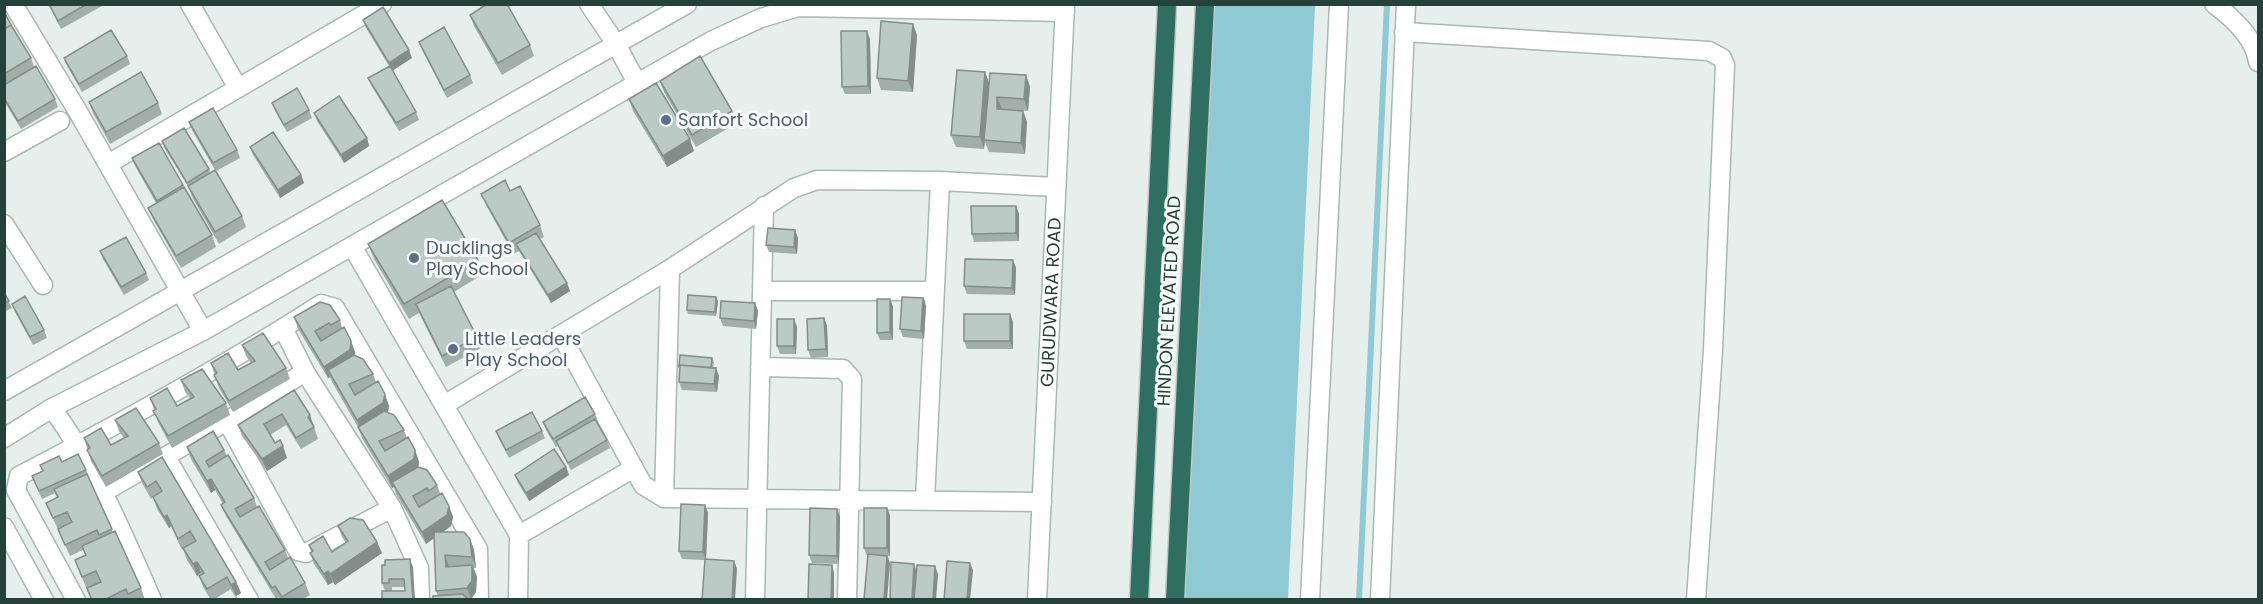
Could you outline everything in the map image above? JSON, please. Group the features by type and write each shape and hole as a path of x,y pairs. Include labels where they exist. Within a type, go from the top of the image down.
{"highway":[{"name":"HINDON ELEVATED ROAD","path":"1139,600 1167,4"},
{"name":"HINDON ELEVATED ROAD","path":"1175,600 1205,4"}],"street":[{"path":"13,4 203,331"},
{"path":"190,4 238,88"},
{"path":"108,164 382,4"},
{"path":"589,4 616,44 637,83"},
{"path":"4,391 687,4"},
{"path":"1310,600 1339,4"},
{"path":"1380,600 1406,4"},
{"path":"2214,4 2241,29 2254,46 2259,62"},
{"path":"4,438 52,408 203,331 711,40 762,18 798,7 1065,8"},
{"name":"GURUDWARA ROAD","path":"1037,600 1065,8"},
{"path":"1404,32 1709,51 1722,58 1725,65 1713,338 1696,600"},
{"path":"4,152 60,121"},
{"path":"444,405 670,269 794,188 817,180 940,181 1056,187"},
{"path":"925,501 940,181"},
{"path":"755,600 764,206"},
{"path":"4,224 11,251 43,285"},
{"path":"352,246 519,535 518,600"},
{"path":"664,498 670,269"},
{"path":"762,291 935,291"},
{"path":"76,600 16,490 15,483 19,476 79,445 321,304 335,308 478,549 479,600"},
{"path":"283,328 305,372 392,508 419,568 420,600"},
{"path":"561,334 643,485 664,498 1042,502"},
{"path":"760,367 843,369 852,379 847,500 847,600"},
{"path":"104,492 305,372"},
{"path":"52,408 79,445 104,492 152,600"},
{"path":"226,421 298,551 306,553 392,508"},
{"path":"166,457 249,600"},
{"path":"519,535 634,468"},
{"path":"4,527 44,600"}],"water":[{"path":"1208,5 1315,5 1288,599 1180,599"}],"building":[{"path":"49,4 87,4 58,21"},
{"path":"487,4 507,4 530,45 498,63 470,15"},
{"path":"383,7 409,50 389,63 363,20"},
{"path":"4,13 5,13 11,25 4,29"},
{"path":"881,21 913,24 908,81 877,78"},
{"path":"11,25 31,58 4,74 4,29"},
{"path":"444,27 470,75 444,90 419,42"},
{"path":"111,30 127,56 79,84 64,58"},
{"path":"841,31 867,31 868,86 842,87"},
{"path":"700,56 732,111 692,135 660,81"},
{"path":"36,66 55,99 18,121 4,98 4,85"},
{"path":"390,66 416,112 396,123 368,78"},
{"path":"957,70 985,72 980,137 951,135"},
{"path":"141,72 158,103 106,132 89,102"},
{"path":"990,73 1026,75 1024,99 997,97 997,109 1023,111 1021,143 984,140"},
{"path":"656,83 690,139 663,156 629,99"},
{"path":"297,88 309,110 284,125 272,103"},
{"path":"339,96 367,138 341,155 314,113"},
{"path":"213,108 237,150 213,163 189,122"},
{"path":"184,128 209,169 187,183 162,141"},
{"path":"273,132 301,175 278,190 250,147"},
{"path":"159,143 183,185 157,201 132,158"},
{"path":"215,170 242,216 215,232 188,186"},
{"path":"505,180 510,191 520,186 540,225 509,243 481,194"},
{"path":"184,187 212,235 176,256 148,208"},
{"path":"442,200 478,260 404,304 368,244"},
{"path":"971,206 1016,206 1016,233 972,234"},
{"path":"768,228 795,230 794,247 766,245"},
{"path":"536,233 567,283 548,295 516,244"},
{"path":"126,237 146,273 121,287 100,251"},
{"path":"965,259 1013,260 1012,288 964,286"},
{"path":"451,286 477,337 442,356 416,304"},
{"path":"4,293 9,301 4,303"},
{"path":"688,295 716,297 715,312 687,310"},
{"path":"25,296 44,330 30,337 12,304"},
{"path":"902,297 923,298 921,331 900,329"},
{"path":"877,299 890,299 890,332 877,333"},
{"path":"721,301 755,303 754,321 720,318"},
{"path":"320,302 330,305 340,320 315,331 321,341 344,327 351,341 350,350 324,367 294,317"},
{"path":"964,314 1010,314 1010,341 964,341"},
{"path":"824,318 826,349 808,350 807,319"},
{"path":"777,319 794,319 794,346 777,346"},
{"path":"263,333 286,368 229,401 214,375 217,373 211,363 228,353 238,370 255,361 242,345"},
{"path":"354,355 363,359 373,374 349,384 355,395 378,381 385,394 383,403 357,420 328,370"},
{"path":"680,355 712,358 711,368 679,366"},
{"path":"680,365 716,368 714,384 679,382"},
{"path":"202,369 226,403 168,436 153,411 156,409 150,398 167,388 177,406 194,397 181,380"},
{"path":"294,390 310,415 308,417 314,427 296,438 282,414 264,424 275,443 280,440 283,446 262,459 238,425"},
{"path":"585,397 595,414 553,439 543,422"},
{"path":"136,408 159,443 102,476 87,450 90,448 84,438 101,428 111,445 128,436 115,420"},
{"path":"384,411 394,415 404,430 379,441 385,451 408,437 415,450 414,459 388,476 358,427"},
{"path":"532,412 542,431 506,450 496,431"},
{"path":"595,419 607,440 568,463 556,441"},
{"path":"213,431 224,450 206,461 209,467 228,455 254,498 235,509 240,517 259,506 285,550 265,562 270,570 290,557 305,583 282,597 275,586 272,588 221,505 225,502 211,479 207,481 187,447"},
{"path":"554,449 566,467 526,493 515,475"},
{"path":"78,454 86,470 39,491 32,476 43,471 40,465 59,456 62,462"},
{"path":"162,457 236,582 231,585 227,577 207,589 199,576 204,573 197,562 193,564 183,548 196,541 190,531 178,539 167,515 164,517 153,497 162,491 156,481 147,487 138,472"},
{"path":"418,467 427,470 437,485 429,491 427,488 413,496 419,507 442,493 449,506 447,515 422,532 392,482"},
{"path":"87,474 112,529 99,535 97,530 65,545 58,529 72,522 67,512 53,518 46,503 58,497 54,489"},
{"path":"681,504 705,505 703,552 679,551"},
{"path":"810,508 837,509 837,556 809,555"},
{"path":"864,508 887,508 887,548 864,548"},
{"path":"350,518 363,520 377,542 330,574 328,571 324,574 310,553 313,551 309,545 323,536 332,552 348,541 338,526"},
{"path":"115,531 141,588 128,594 126,589 104,600 92,600 87,588 101,582 96,571 82,577 75,560 86,555 82,546"},
{"path":"434,532 464,532 470,539 472,557 445,555 446,567 472,565 472,581 467,588 436,591"},
{"path":"868,554 887,556 884,600 864,599"},
{"path":"410,559 413,600 382,600 382,591 405,591 404,579 389,579 389,583 382,583 382,565 385,565 385,560"},
{"path":"705,559 734,561 732,600 702,600"},
{"path":"947,561 970,563 967,600 944,600"},
{"path":"891,562 914,564 912,600 890,600"},
{"path":"809,564 832,565 831,600 808,600"},
{"path":"917,565 935,566 933,600 914,600"},
{"path":"463,594 468,600 433,600 433,596"}],"waterway":[{"path":"1359,600 1387,4"}],"place":[{"name":"Sanfort School","path":"666,120"},
{"name":"Ducklings Play School","path":"414,258"},
{"name":"Little Leaders Play School","path":"453,349"}]}
